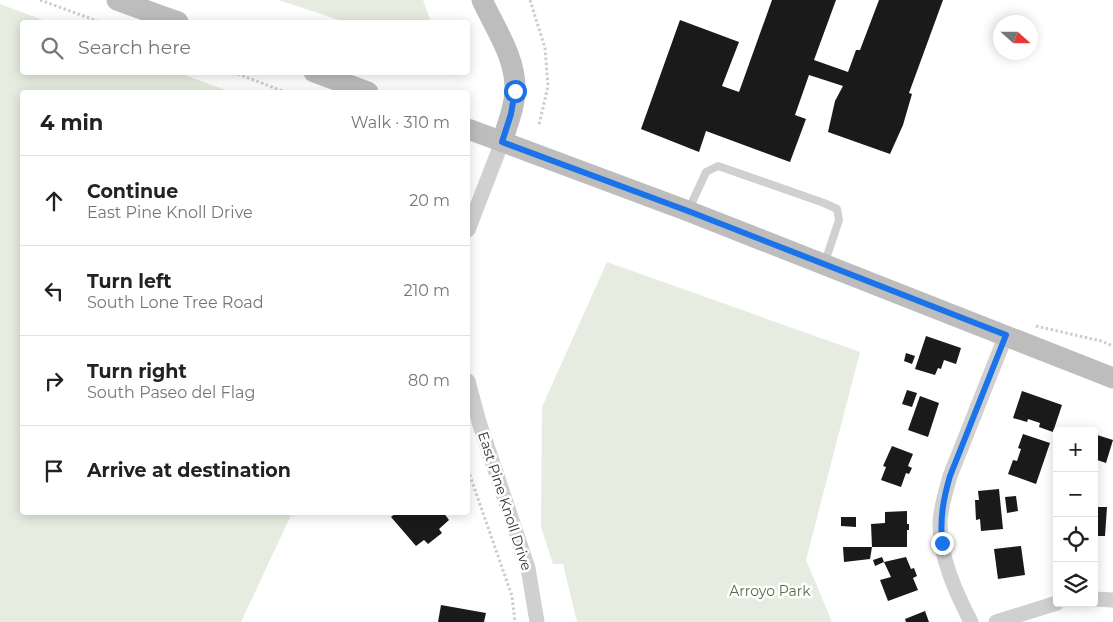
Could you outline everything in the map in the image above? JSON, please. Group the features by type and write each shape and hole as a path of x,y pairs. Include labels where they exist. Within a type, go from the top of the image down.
{"main road":[{"path":"117,0 172,20"},
{"path":"482,0 510,59 514,74 515,91 511,114 502,142"},
{"path":"322,75 363,90"},
{"path":"470,130 688,211 1113,378"}],"street":[{"path":"470,225 502,142"},
{"path":"971,622 948,569 942,543 940,522 943,500 950,476 1006,335"},
{"name":"East Pine Knoll Drive","path":"470,388 479,422 528,568 537,622"},
{"path":"1098,599 1113,600"},
{"path":"996,622 1053,604"}],"lane":[{"path":"688,211 706,172 718,166 824,203 836,210 839,220 824,264"}],"path":[{"path":"40,0 95,20"},
{"path":"530,0 545,48 548,86 539,125"},
{"path":"241,75 280,90"},
{"path":"1029,324 1101,341 1113,346"},
{"path":"470,476 512,596 515,622"}],"green space":[{"path":"279,0 423,0 430,20 339,20"},
{"path":"0,4 43,20 20,20 20,75 184,75 226,90 20,90 20,515 291,515 241,622 0,622"},
{"name":"Arroyo Park","path":"607,262 860,352 806,560 832,622 577,622 563,564 553,564 541,527 542,407"}],"building":[{"path":"772,0 836,0 814,60 848,72 856,50 860,50 879,0 943,0 909,93 912,94 903,125 890,154 828,132 835,101 843,86 809,75 795,115 806,119 790,162 706,131 699,152 641,129 680,20 739,42 722,86 739,92"},
{"path":"926,336 961,348 956,364 944,360 941,369 938,368 935,375 915,369"},
{"path":"906,353 915,356 912,364 904,361"},
{"path":"907,390 917,393 912,407 902,404"},
{"path":"1022,391 1062,405 1055,427 1053,427 1053,432 1039,427 1040,423 1028,419 1027,422 1013,418"},
{"path":"920,396 939,403 928,437 908,430"},
{"path":"1023,434 1050,443 1036,484 1008,474 1013,460 1017,461 1021,449 1018,448"},
{"path":"1098,435 1113,440 1106,463 1098,460"},
{"path":"892,446 913,454 908,466 912,468 909,474 906,473 901,487 881,480 886,467 883,466"},
{"path":"999,489 1003,529 981,531 980,519 976,520 975,500 979,500 978,491"},
{"path":"1016,496 1018,511 1007,513 1005,497"},
{"path":"1098,507 1107,507 1105,536 1098,536"},
{"path":"907,511 909,530 907,530 907,547 872,547 871,524 885,523 885,512"},
{"path":"393,515 445,515 449,520 439,529 442,533 428,544 424,540 416,546 391,517"},
{"path":"841,517 856,517 856,527 841,526"},
{"path":"1021,546 1025,575 998,579 994,549"},
{"path":"843,547 872,547 870,559 844,562"},
{"path":"882,557 884,562 875,566 873,560"},
{"path":"906,557 911,569 914,568 917,576 913,578 918,590 888,601 880,580 891,577 884,562"},
{"path":"441,605 486,613 484,622 438,622"},
{"path":"925,611 929,622 906,622 905,619"}],"route":[{"path":"515,91 511,114 502,142 688,211 1006,335 950,476 943,500 940,522 942,543"}]}
